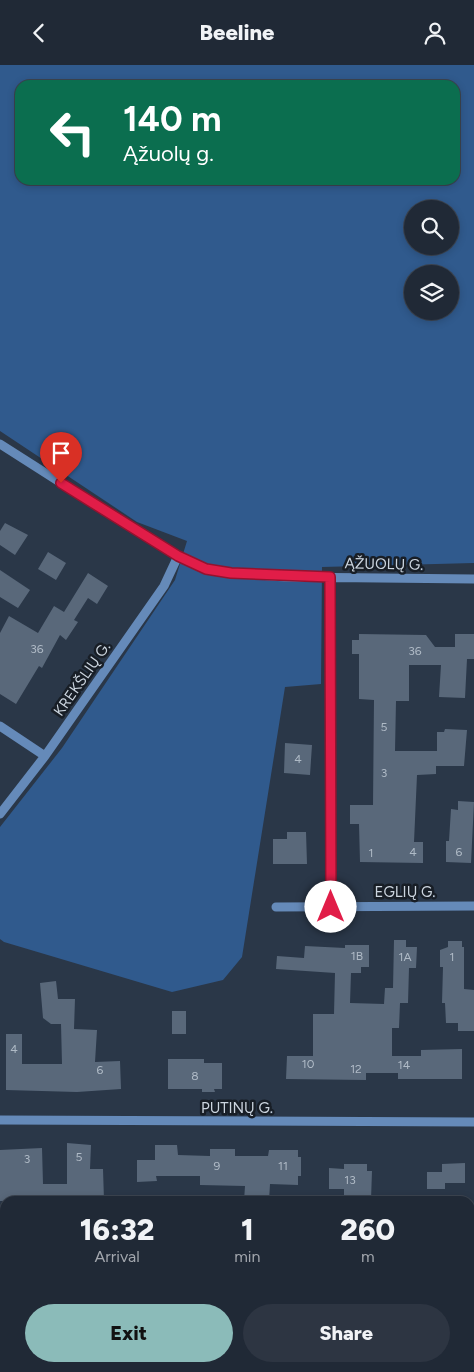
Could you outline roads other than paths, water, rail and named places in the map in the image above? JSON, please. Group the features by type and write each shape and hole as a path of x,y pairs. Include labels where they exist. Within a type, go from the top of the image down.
{"street":[{"name":"ĄŽUOLŲ G.","path":"0,444 178,556 206,569 231,573 330,577 474,579"},
{"name":"KREKŠLIŲ G.","path":"0,814 45,755 164,586 178,556"},
{"path":"330,577 331,907"},
{"path":"0,727 45,755"},
{"name":"EGLIŲ G.","path":"276,907 474,906"},
{"name":"PUTINŲ G.","path":"0,1120 474,1122"}]}
